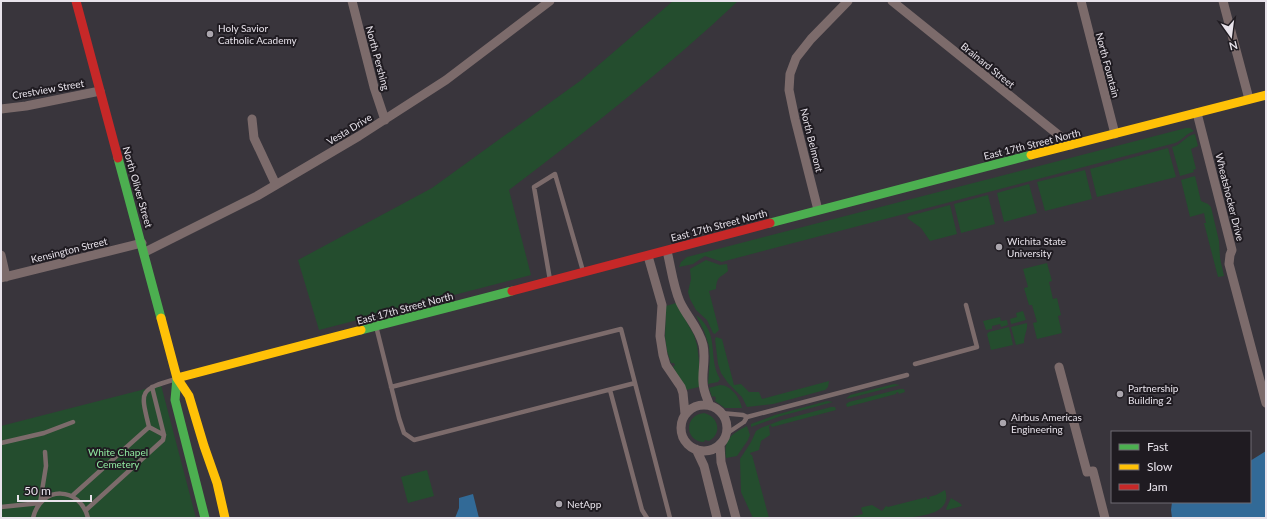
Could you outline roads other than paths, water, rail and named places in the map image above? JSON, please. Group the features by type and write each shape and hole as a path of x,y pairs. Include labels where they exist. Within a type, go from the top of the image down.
{"street":[{"name":"North Oliver Street","path":"76,1 144,247 177,378 175,400 205,518"},
{"name":"North Pershing","path":"352,1 374,87 385,120"},
{"name":"Vesta Drive","path":"144,247 257,196 385,120 446,80 550,1"},
{"name":"North Belmont","path":"818,210 789,90 790,74 796,58 811,39 848,1"},
{"name":"Brainard Street","path":"892,1 1071,145"},
{"name":"North Fountain","path":"1081,1 1115,134"},
{"path":"1223,1 1249,100"},
{"name":"Crestview Street","path":"1,108 26,106 100,91"},
{"name":"East 17th Street North","path":"177,378 648,256 818,210 1266,95"},
{"name":"Wheatshocker Drive","path":"1197,113 1232,250 1229,264 1266,403"},
{"path":"252,119 254,138 276,185"},
{"name":"Kensington Street","path":"4,277 144,247"},
{"path":"667,251 680,301 696,327 702,344 705,356 702,381 710,406"},
{"path":"1,255 4,277"},
{"path":"648,256 662,305 660,336 663,354 666,365 681,387 685,414"},
{"path":"1059,367 1087,472 1093,471 1105,518"},
{"name":"North Oliver Street","path":"177,378 189,396 217,483 225,518"},
{"path":"704,405 710,406 721,413 726,423 726,434 720,444 708,450 696,449 689,446 684,441 680,427 682,420 685,414 694,407 704,405"},
{"path":"720,444 721,462 736,518"},
{"path":"696,449 704,466 717,518"}],"lane":[{"path":"550,281 534,187 555,174 584,272"},
{"path":"915,364 977,347 966,305"},
{"path":"376,326 404,433 414,440 635,384"},
{"path":"391,387 620,329 670,518"},
{"path":"726,434 744,422 747,417 908,375"},
{"path":"149,427 143,398 146,390 177,378"},
{"path":"86,510 163,440 164,434 152,387"},
{"path":"610,390 642,510 647,518"},
{"path":"721,413 743,414 747,417"},
{"path":"1,443 44,432 73,422"},
{"path":"149,427 164,434"},
{"path":"72,496 149,427"},
{"path":"40,503 46,466 45,452"},
{"path":"33,518 35,510 47,497 55,494 64,494 72,496 80,502 86,510 88,518"},
{"path":"1,507 40,503"}],"water":[{"path":"1266,451 1266,518 1172,518 1172,503 1251,503 1251,460"},
{"path":"473,494 479,518 455,518 459,508 459,498"}],"place":[{"name":"Holy Savior Catholic Academy","path":"210,34"},
{"name":"Wichita State University","path":"999,247"},
{"name":"Partnership Building 2","path":"1120,394"},
{"name":"Airbus Americas Engineering","path":"1003,423"},
{"name":"NetApp","path":"559,504"}],"park label":[{"name":"White Chapel Cemetery","path":"118,458"}]}
